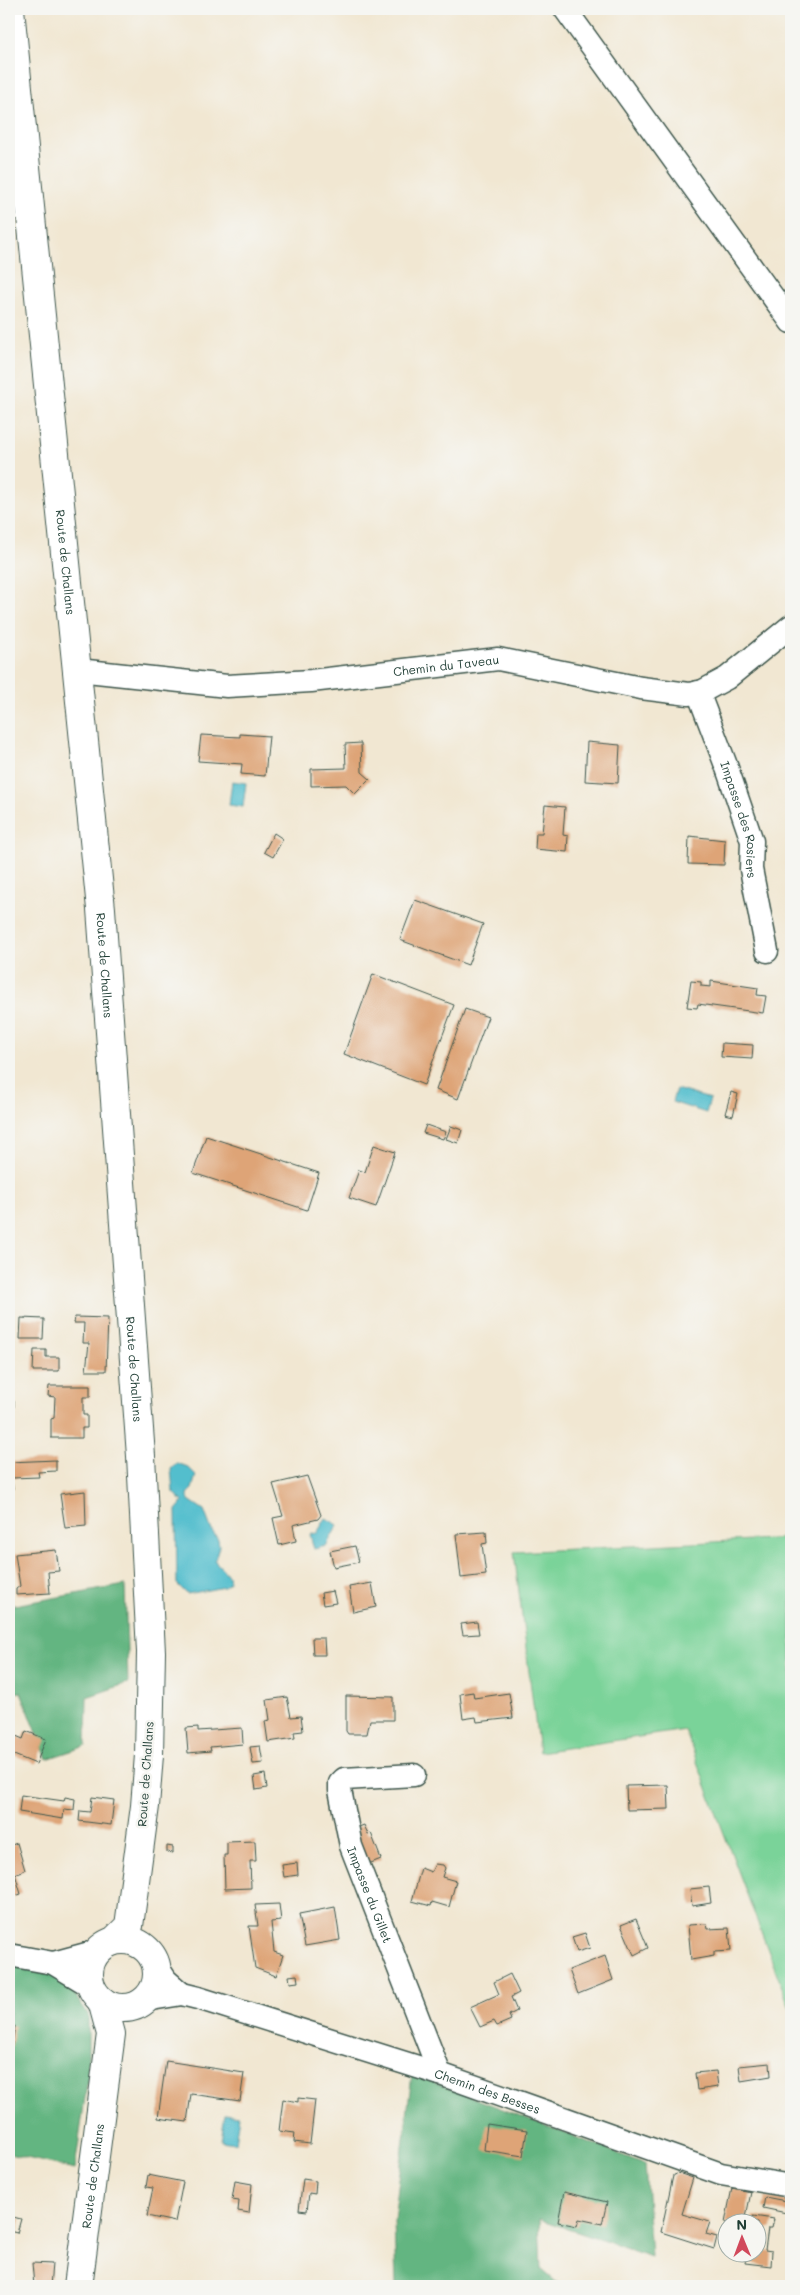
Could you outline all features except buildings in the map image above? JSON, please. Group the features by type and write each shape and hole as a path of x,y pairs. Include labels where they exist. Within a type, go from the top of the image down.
{"main road":[{"name":"Route de Challans","path":"10,9 102,909 141,1456 151,1652 146,1797 128,1945"},
{"name":"Route de Challans","path":"78,2286 111,2034 96,1994 89,1968 128,1945"},
{"name":"Route de Challans","path":"111,2034 137,2004 154,1989 157,1976 128,1945"},
{"path":"96,1994 119,2008 137,2004"}],"street":[{"path":"565,9 791,322"},
{"name":"Chemin du Taveau","path":"78,670 227,686 312,682 498,658 641,688 676,693 698,692 727,678 791,626"},
{"name":"Impasse des Rosiers","path":"698,692 752,841 751,869 767,951"},
{"name":"Impasse du Gillet","path":"414,1775 344,1780 340,1783 340,1790 351,1846 440,2074"},
{"path":"53,1963 128,1945"},
{"name":"Chemin des Besses","path":"128,1945 182,1994 281,2023 440,2074 721,2174 791,2186"},
{"path":"9,1954 53,1963 96,1994"},
{"name":"Chemin des Besses","path":"137,2004 182,1994"}],"green space":[{"path":"791,1538 791,2011 685,1730 539,1752 514,1552"},
{"path":"125,1585 128,1683 87,1697 86,1746 47,1759 21,1692 9,1694 9,1606"},
{"path":"9,1965 63,1977 88,2014 88,2076 75,2169 9,2154"},
{"path":"412,2074 645,2164 651,2257 539,2219 541,2269 561,2286 396,2286 394,2220"}],"water":[{"path":"232,781 246,783 243,807 229,805"},
{"path":"676,1089 710,1099 706,1113 672,1102"},
{"path":"177,1463 188,1467 196,1475 192,1489 187,1494 189,1500 204,1510 212,1531 218,1539 219,1546 215,1561 228,1575 229,1583 224,1587 187,1594 177,1584 176,1510 183,1502 173,1491 171,1469"},
{"path":"326,1518 338,1525 326,1546 314,1549 310,1534 317,1533"},
{"path":"225,2114 239,2116 235,2143 221,2141"}]}
